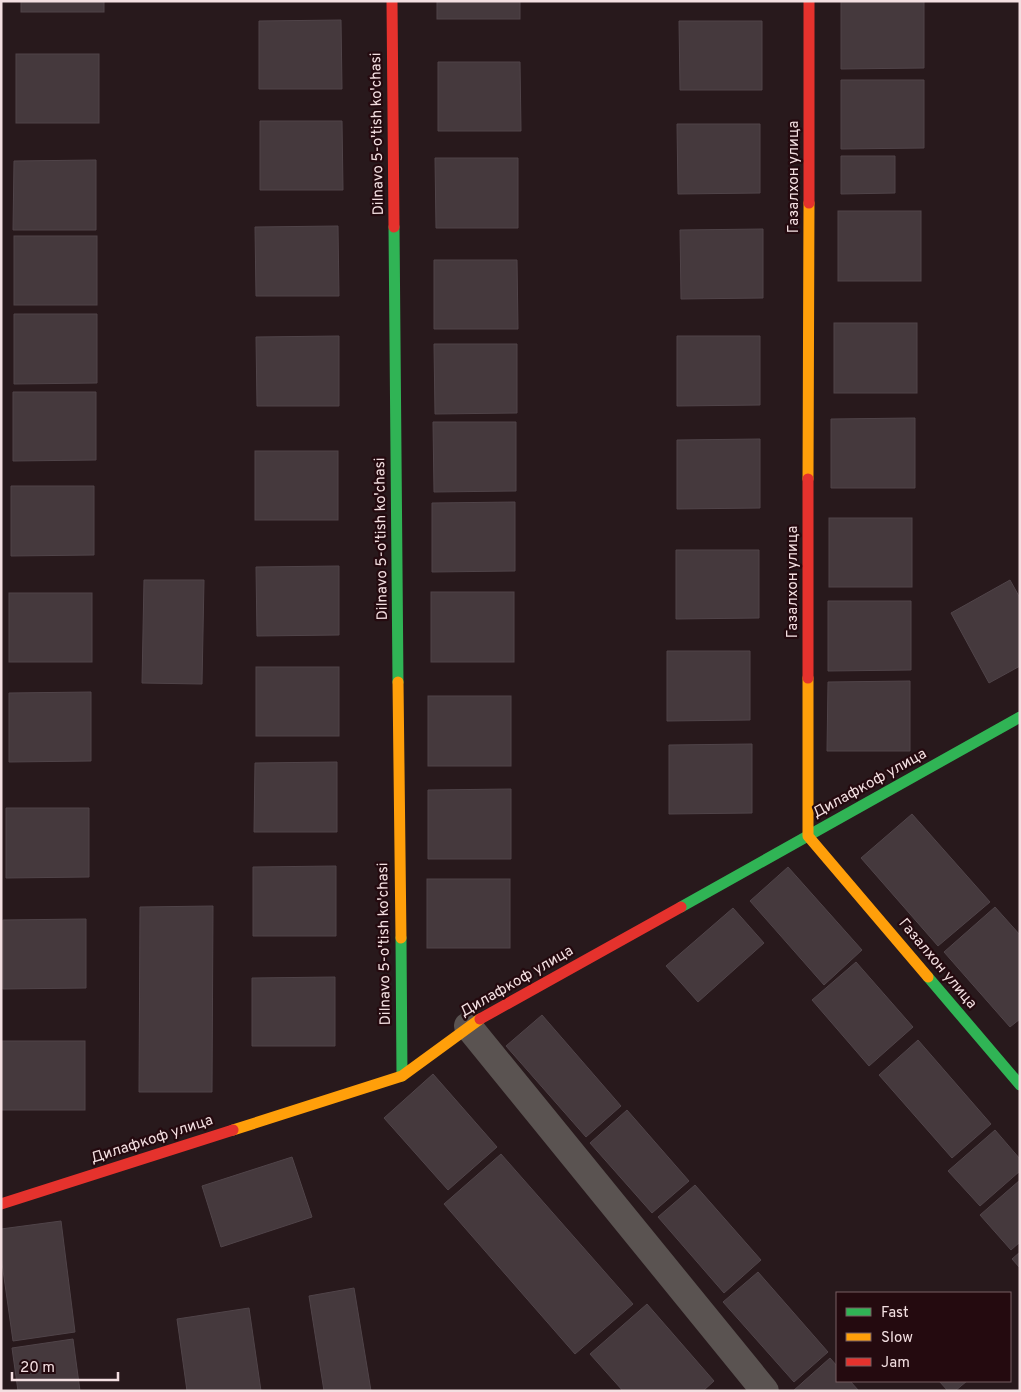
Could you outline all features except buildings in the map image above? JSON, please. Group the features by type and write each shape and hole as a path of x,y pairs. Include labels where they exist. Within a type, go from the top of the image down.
{"street":[{"name":"Dilnavo 5-o'tish ko'chasi","path":"392,1 402,1076"},
{"name":"Газалхон улица","path":"809,1 808,836 1020,1085"},
{"name":"Дилафкоф улица","path":"1,1204 402,1076 468,1026 1020,717"},
{"path":"468,1026 765,1391"}],"traffic: fast":[{"path":"394,227 398,682"},
{"path":"681,907 1020,717"},
{"path":"401,938 402,1076"},
{"path":"928,977 1020,1085"}],"traffic: slow":[{"path":"808,479 809,203"},
{"path":"808,678 808,836 928,977"},
{"path":"398,682 401,938"},
{"path":"233,1130 402,1076 480,1019"}],"traffic: jam":[{"path":"392,1 394,227"},
{"path":"809,1 809,203"},
{"path":"808,479 808,678"},
{"path":"480,1019 681,907"},
{"path":"1,1204 233,1130"}]}
